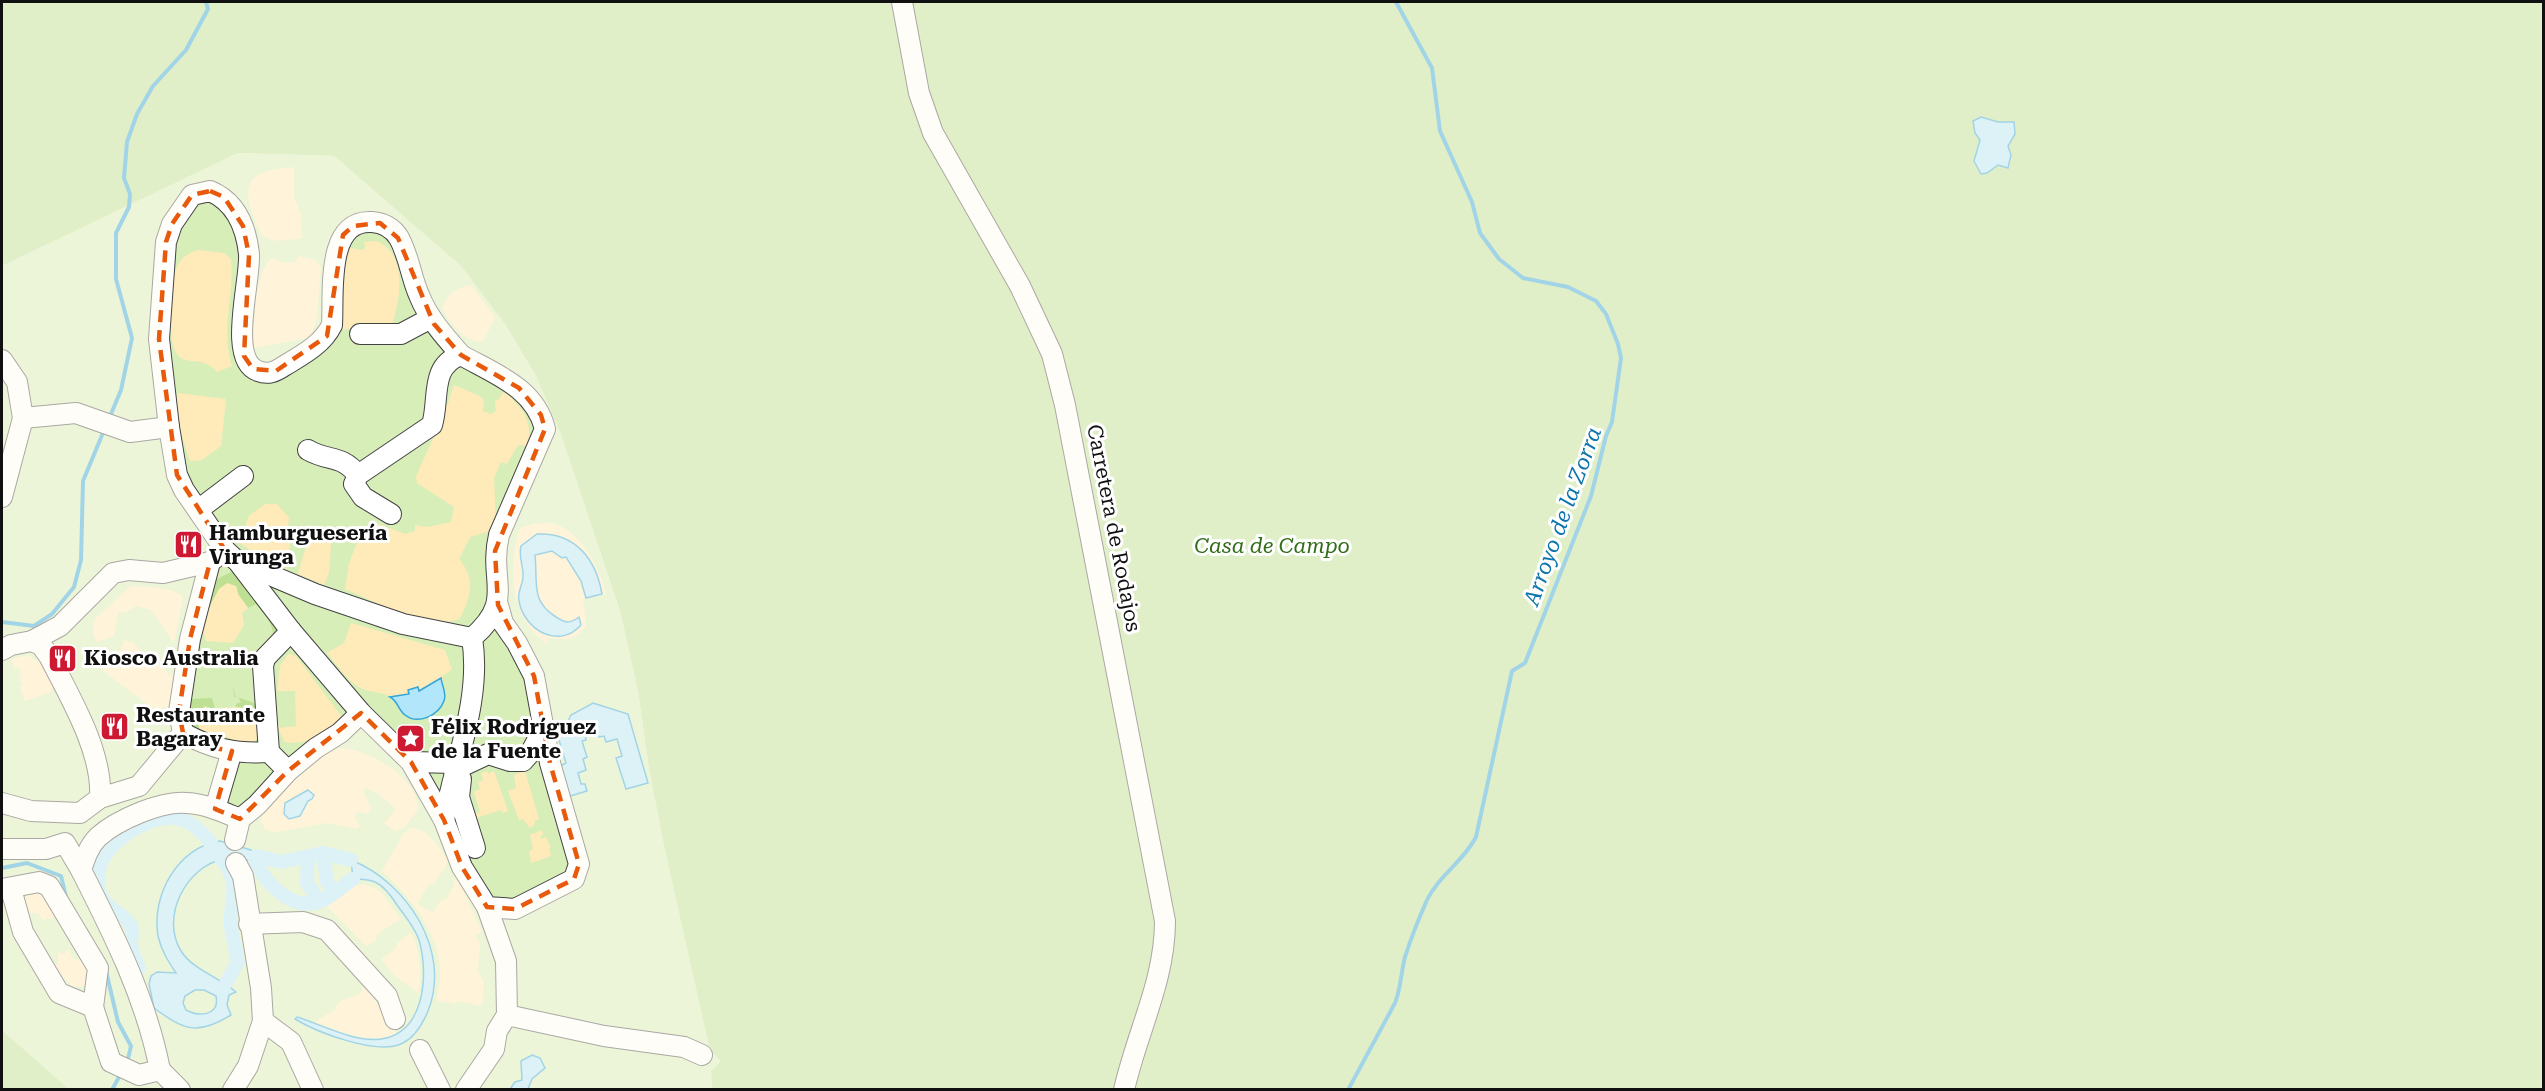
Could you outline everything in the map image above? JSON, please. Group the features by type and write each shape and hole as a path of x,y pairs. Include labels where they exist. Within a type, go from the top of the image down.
{"street":[{"name":"Carretera de Rodajos","path":"902,2 919,93 933,133 1020,286 1052,354 1065,405 1165,921 1165,946 1160,977 1131,1061 1124,1089"},
{"path":"431,318 401,334 343,334 276,372 265,374 253,369 244,356 242,331 249,255 243,226 235,210 224,197 210,191 192,195 172,224 166,242 159,339 177,475 198,510 291,631 361,713 411,762 444,820 462,867 487,907 500,938 506,961 507,1015 497,1031 494,1048 466,1089"},
{"path":"343,334 332,325 337,250 343,235 353,226 367,222 386,226 399,238 419,296 431,318 461,355 519,388 534,402 544,429 497,543 498,605 503,623 517,643 534,676 550,763 579,864 574,879 515,909 487,907"},
{"path":"391,514 363,497 354,484 358,475 432,425 440,372 446,364 461,355"},
{"path":"2,360 17,382 23,418 2,497"},
{"path":"23,418 76,413 130,432 169,427"},
{"path":"308,450 316,455 343,460 358,475"},
{"path":"198,510 243,476"},
{"path":"2,650 11,645 32,641 60,626 113,573 129,570 163,573 231,555 315,594 403,624 471,638"},
{"path":"183,733 179,712 182,689 190,639 210,562"},
{"path":"471,638 487,625 498,605"},
{"path":"288,771 269,752 263,662 291,631"},
{"path":"444,820 469,710 476,662 471,638"},
{"path":"32,641 41,645 49,656 94,748 100,771 100,798"},
{"path":"235,840 240,819 257,805 288,771 316,748 340,734 361,713"},
{"path":"411,762 457,767 488,754 510,761 523,760 531,752 544,727"},
{"path":"183,733 209,747 232,751 269,752"},
{"path":"2,849 46,849 65,843 73,832 80,813 100,798 139,786 183,733"},
{"path":"215,809 232,751"},
{"path":"457,767 459,797 475,848"},
{"path":"81,870 87,853 98,837 166,803 185,802 215,809 240,819"},
{"path":"2,803 31,811 80,813"},
{"path":"65,843 123,951 148,1019 160,1070 180,1089"},
{"path":"233,1089 248,1066 262,1021 261,988 243,876 236,863"},
{"path":"93,1007 59,993 23,932 6,889 39,882 49,886 98,968 93,1007 111,1062 139,1075 160,1070"},
{"path":"500,938 515,909"},
{"path":"249,924 303,922 327,930 387,996 395,1019"},
{"path":"507,1015 604,1036 684,1047 702,1055"},
{"path":"262,1021 291,1042 313,1089"},
{"path":"420,1050 440,1089"}],"highlighted area":[{"path":"210,191 224,197 243,226 249,255 244,356 253,369 276,371 327,336 343,235 353,226 380,223 398,238 434,324 461,355 519,388 541,415 545,429 495,551 498,605 534,676 550,763 579,864 574,879 552,892 515,909 487,907 462,867 444,820 411,762 361,713 288,771 240,819 215,809 232,751 209,747 183,733 179,712 190,639 210,562 225,550 177,475 159,339 166,242 172,224 192,195"}],"green space":[{"name":"Casa de Campo","path":"2,2 2543,2 2543,1089 712,1089 711,1071 721,1061 710,1050 664,846 649,769 638,691 620,611 561,435 536,376 505,324 461,266 334,156 238,153 2,266"},
{"path":"238,153 334,156 461,266 505,324 536,376 561,435 620,611 638,691 649,769 664,846 685,935 721,1061 711,1071 712,1089 69,1089 2,1030 2,266"},
{"path":"233,571 278,629 273,636 270,622 265,615 256,604 248,608 238,594 236,586 219,589 202,621 217,579"},
{"path":"238,697 254,703 262,711 264,734 256,746 245,748 220,744 197,731 190,722 187,711 190,699 212,698 215,709 205,706 199,715 201,733 210,737 224,737 245,744 253,744 259,727 257,718 253,710 236,708 236,704 241,702"},
{"path":"2,1030 69,1089 2,1089"}],"sand":[{"path":"294,167 294,197 301,215 302,238 269,239 261,233 254,217 248,193 250,185 254,178 261,174"},
{"path":"376,241 394,256 398,267 399,292 391,328 342,329 344,277 350,248 362,250 365,248 364,242"},
{"path":"198,250 224,253 231,259 227,339 232,366 217,372 205,363 185,360 177,354 170,325 174,274 183,258"},
{"path":"299,256 315,260 321,267 317,317 311,337 254,348 256,300 262,274 272,258 282,263 295,262"},
{"path":"471,285 495,317 483,342 470,339 458,331 443,308 453,292"},
{"path":"454,385 480,396 484,401 483,411 491,414 496,411 495,401 504,391 525,415 529,437 527,446 518,445 507,464 501,462 494,478 496,521 490,531 470,537 459,559 470,580 467,603 460,618 435,621 386,607 345,589 349,563 362,531 372,531 376,523 405,534 415,531 415,525 427,527 451,522 454,507 417,483 416,476 438,428 442,403 447,406"},
{"path":"177,393 226,399 221,446 202,460 190,461 180,428"},
{"path":"265,504 277,504 289,518 288,529 292,530 287,562 283,571 238,542 249,516"},
{"path":"534,524 555,524 575,537 595,564 606,594 583,599 586,625 579,634 565,639 549,638 547,644 525,621 515,592 513,576 520,528"},
{"path":"318,526 325,530 327,527 332,531 329,573 324,585 298,574 310,533"},
{"path":"227,583 236,586 238,594 248,608 242,613 244,625 233,643 206,641 201,623 219,589"},
{"path":"131,586 152,587 180,594 183,598 174,643 151,610 136,606 124,613 118,612 114,636 96,642 93,631 95,619"},
{"path":"351,623 445,650 452,670 442,676 445,698 434,714 422,719 410,718 402,713 391,697 363,689 348,678 327,653 344,643"},
{"path":"124,641 133,642 169,675 178,677 168,706 159,709 150,706 102,670 113,662 114,654 121,650"},
{"path":"288,654 296,656 342,717 342,721 315,738 293,743 285,742 276,725 280,725 280,728 296,726 295,691 277,691 280,666"},
{"path":"27,655 39,662 54,683 51,692 25,701 20,687 23,684 19,676 22,674 19,667 15,669 11,659"},
{"path":"205,706 208,709 232,707 252,712 258,727 256,740 253,744 245,743 201,733 197,720"},
{"path":"343,748 379,760 401,776 410,786 416,797 418,809 405,827 395,831 382,822 385,823 396,809 379,794 366,788 363,791 371,809 367,814 356,813 355,820 360,826 356,829 327,823 277,832 266,830 261,822 264,813 282,789 321,757"},
{"path":"487,771 488,774 494,771 508,811 503,813 501,810 476,818 475,814 480,812 474,792 480,789 478,782 483,780 481,773"},
{"path":"525,771 539,819 534,821 535,824 530,828 523,819 519,820 508,791 516,788 514,775"},
{"path":"411,828 428,835 448,860 443,873 441,872 435,883 428,885 417,904 433,913 440,901 447,898 455,884 453,880 458,879 482,932 475,936 480,944 478,971 484,982 482,1006 460,1001 454,1004 445,1001 444,1004 436,999 440,980 440,962 428,928 407,897 382,871 404,833"},
{"path":"542,830 541,839 546,837 551,848 549,849 551,856 531,863 529,851 533,849 530,835"},
{"path":"363,884 380,891 401,919 377,934 375,941 366,946 326,905 351,887"},
{"path":"41,888 58,911 52,919 47,918 43,921 38,913 30,913 25,900 28,892"},
{"path":"411,933 420,963 419,993 395,976 381,959 396,949 397,943"},
{"path":"68,949 74,960 85,959 88,963 88,986 73,987 54,966 58,964 58,952 64,954"},
{"path":"364,984 396,1033 387,1037 366,1038 314,1022 335,1010 342,1000 361,993"}],"water":[{"path":"1981,117 1998,122 2014,122 2015,134 2008,146 2011,155 2008,168 1998,165 1987,173 1981,174 1974,161 1980,140 1975,133 1973,121"},
{"path":"537,534 562,538 573,543 589,559 599,581 602,594 586,598 581,581 566,557 562,558 552,551 535,555 537,590 542,604 548,611 564,621 569,622 579,617 581,625 563,636 553,636 535,628 522,611 519,601 523,578 521,546"},
{"path":"441,678 445,692 444,701 437,711 427,717 410,718 390,697 409,694 408,690 418,687 419,691"},
{"path":"593,703 628,714 648,783 626,789 616,758 622,756 617,739 606,742 604,736 599,737 593,723 584,725 586,740 582,741 587,757 583,759 586,770 578,773 581,784 585,784 587,791 567,797 558,767 566,763 559,740 571,715"},
{"path":"308,790 314,795 312,799 308,801 300,816 289,819 284,814 285,803"},
{"path":"220,841 251,850 256,856 255,861 227,858 210,864 198,872 180,895 175,909 174,923 175,938 181,951 192,963 236,992 229,995 227,1005 231,1015 209,1026 191,1028 174,1021 154,1008 149,984 151,976 157,972 176,973 163,951 158,936 157,920 163,890 180,863 205,845","holes":["195,990 204,990 216,996 215,1008 202,1014 186,1010 183,1003 185,996"]},
{"path":"351,860 371,870 390,884 406,902 420,921 429,943 434,965 434,988 424,1020 411,1037 403,1043 392,1046 379,1047 349,1041 295,1019 297,1017 350,1036 371,1040 381,1039 396,1034 407,1026 420,1000 423,969 419,940 410,922 382,886 370,880 353,879"},
{"path":"532,1055 540,1058 545,1068 532,1079 528,1089 510,1089 515,1082 522,1080 521,1061"}],"waterway":[{"path":"109,419 121,390 132,338 116,279 116,233 129,207 130,194 124,178 127,142 137,114 153,86 186,50 208,9 206,2"},
{"name":"Arroyo de la Zorra","path":"1348,1090 1395,1003 1405,957 1427,900 1476,837 1512,671 1525,663 1591,496 1606,436 1612,422 1621,358 1606,314 1596,301 1568,287 1523,278 1499,259 1480,233 1472,202 1440,131 1432,68 1396,2"},
{"path":"2,622 34,626 52,614 74,587 81,560 83,481 105,428"},
{"path":"139,968 132,949 131,926 105,902 99,891 98,875 105,855 127,834 154,821 177,818 188,822 208,839 227,867 233,882 231,926 238,962 226,983"},
{"path":"323,853 327,882 334,893"},
{"path":"256,856 281,862 323,853 351,860"},
{"path":"308,856 307,883 319,901"},
{"path":"255,861 276,890 296,902 307,904 318,902 353,879"},
{"path":"2,868 27,863 61,876 66,897"},
{"path":"106,971 118,1022 131,1046 127,1063"},
{"path":"112,1090 120,1075"}],"place":[{"name":"Hamburguesería Virunga","path":"188,545"},
{"name":"Kiosco Australia","path":"63,658"},
{"name":"Restaurante Bagaray","path":"115,727"},
{"name":"Félix Rodríguez de la Fuente","path":"410,739"}]}
